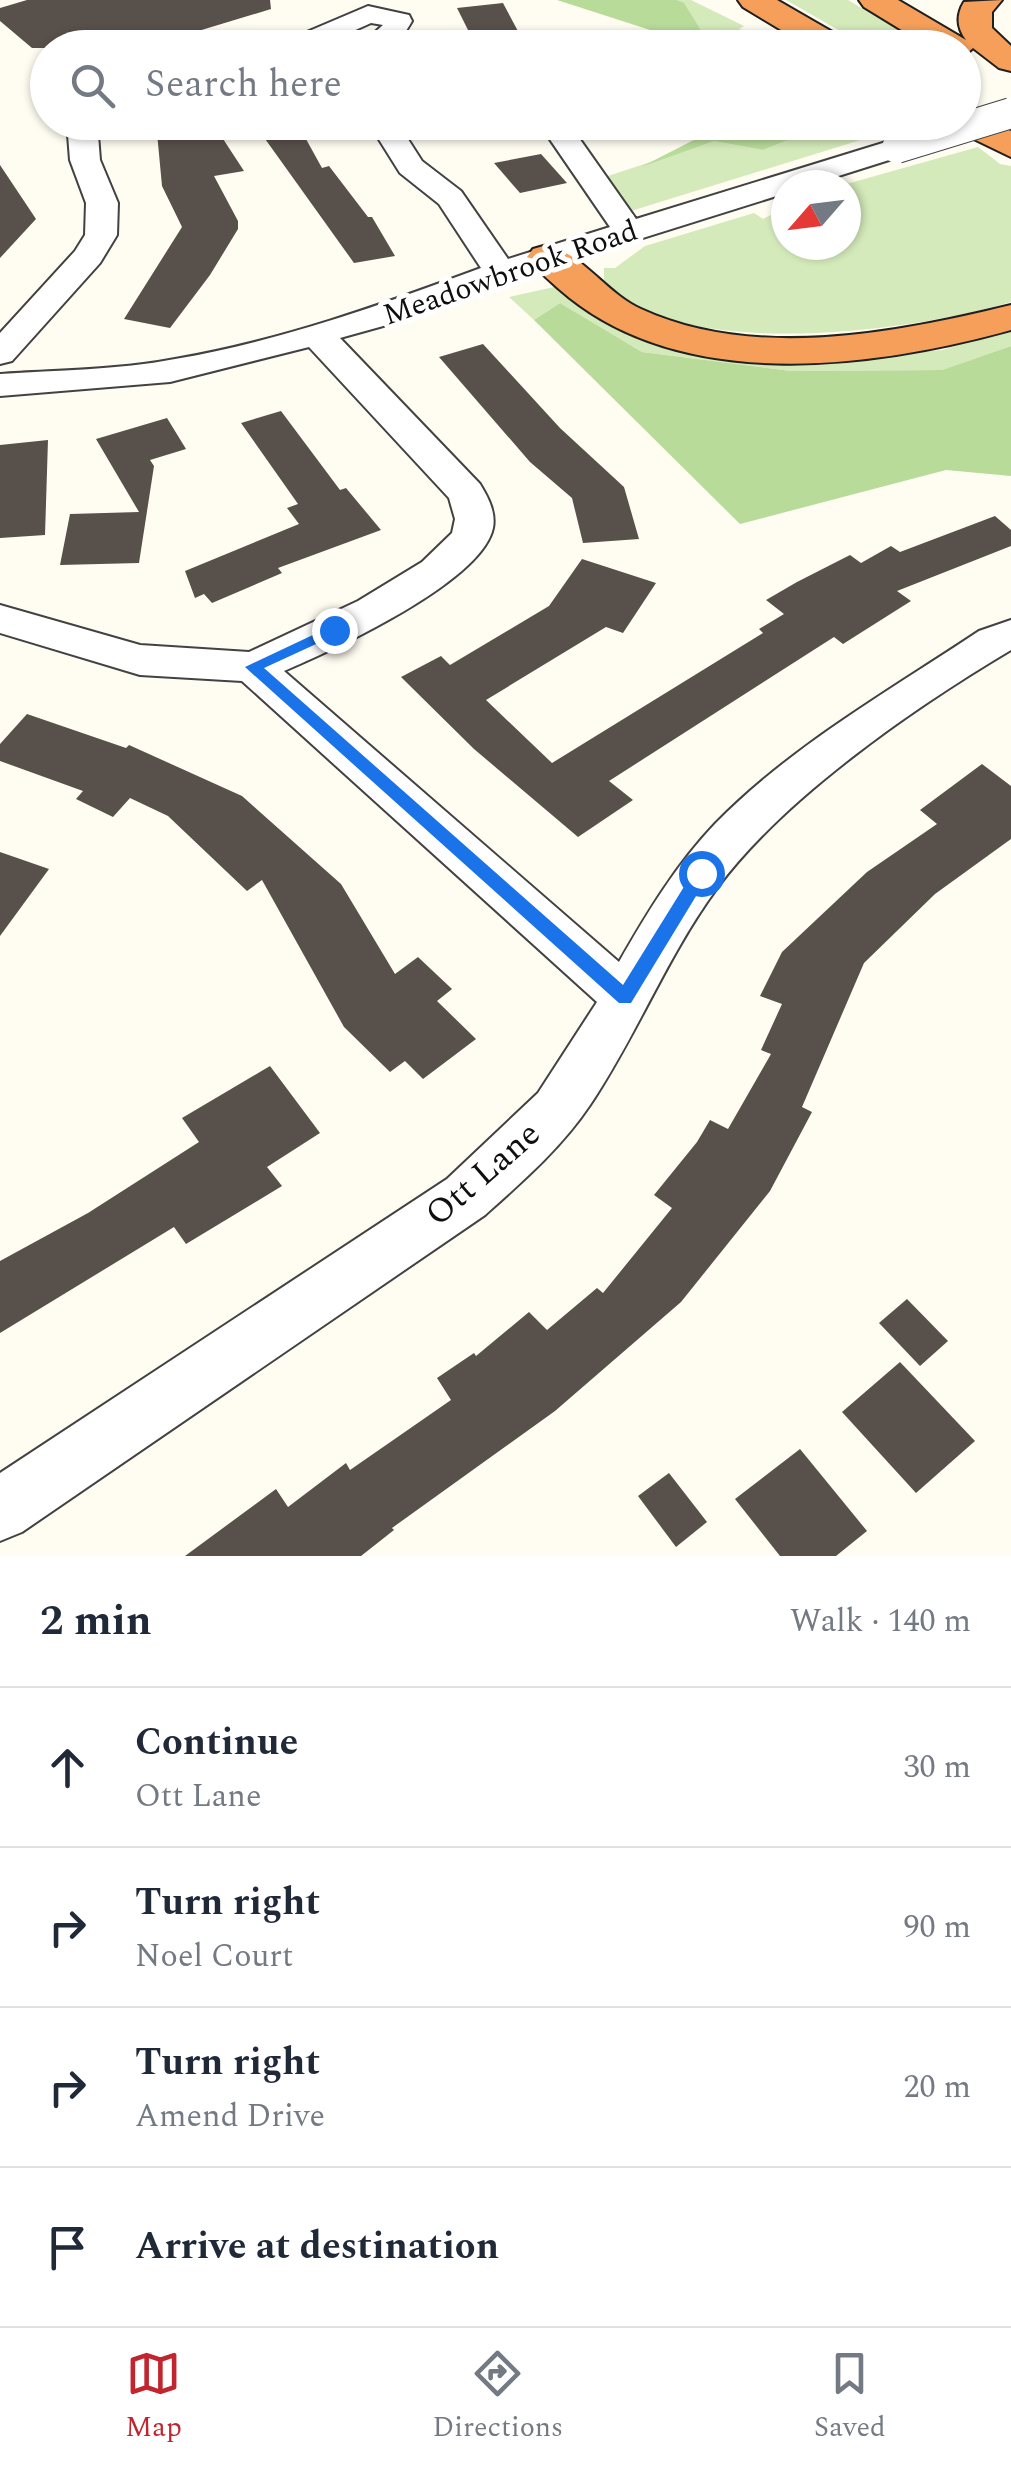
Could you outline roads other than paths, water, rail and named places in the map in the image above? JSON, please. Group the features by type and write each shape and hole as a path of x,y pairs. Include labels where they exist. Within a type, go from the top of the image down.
{"highway":[{"path":"754,0 805,30"},
{"path":"875,0 926,30"},
{"path":"977,30 976,9 986,0"},
{"path":"981,36 989,47 1011,62"},
{"path":"981,62 1011,80"},
{"path":"981,126 1009,137"},
{"path":"547,256 626,318 662,333 704,342 806,347 889,343 960,331 1011,317"}],"street":[{"path":"341,30 368,14 399,21 394,30"},
{"name":"Meadowbrook Road","path":"981,140 1009,137"},
{"path":"0,354 89,256 101,235 102,203 85,160 83,140"},
{"path":"394,140 411,166 450,198 500,272"},
{"path":"565,140 628,232"},
{"name":"Meadowbrook Road","path":"0,385 170,371 317,335 547,256 897,148 978,140"},
{"path":"0,619 140,660 252,667 310,643 448,564 470,540 476,517 466,492 317,335"},
{"name":"Ott Lane","path":"0,1510 466,1196 528,1142 579,1078 701,873 743,824 819,763 994,641 1011,634"},
{"path":"252,667 625,997"}]}
